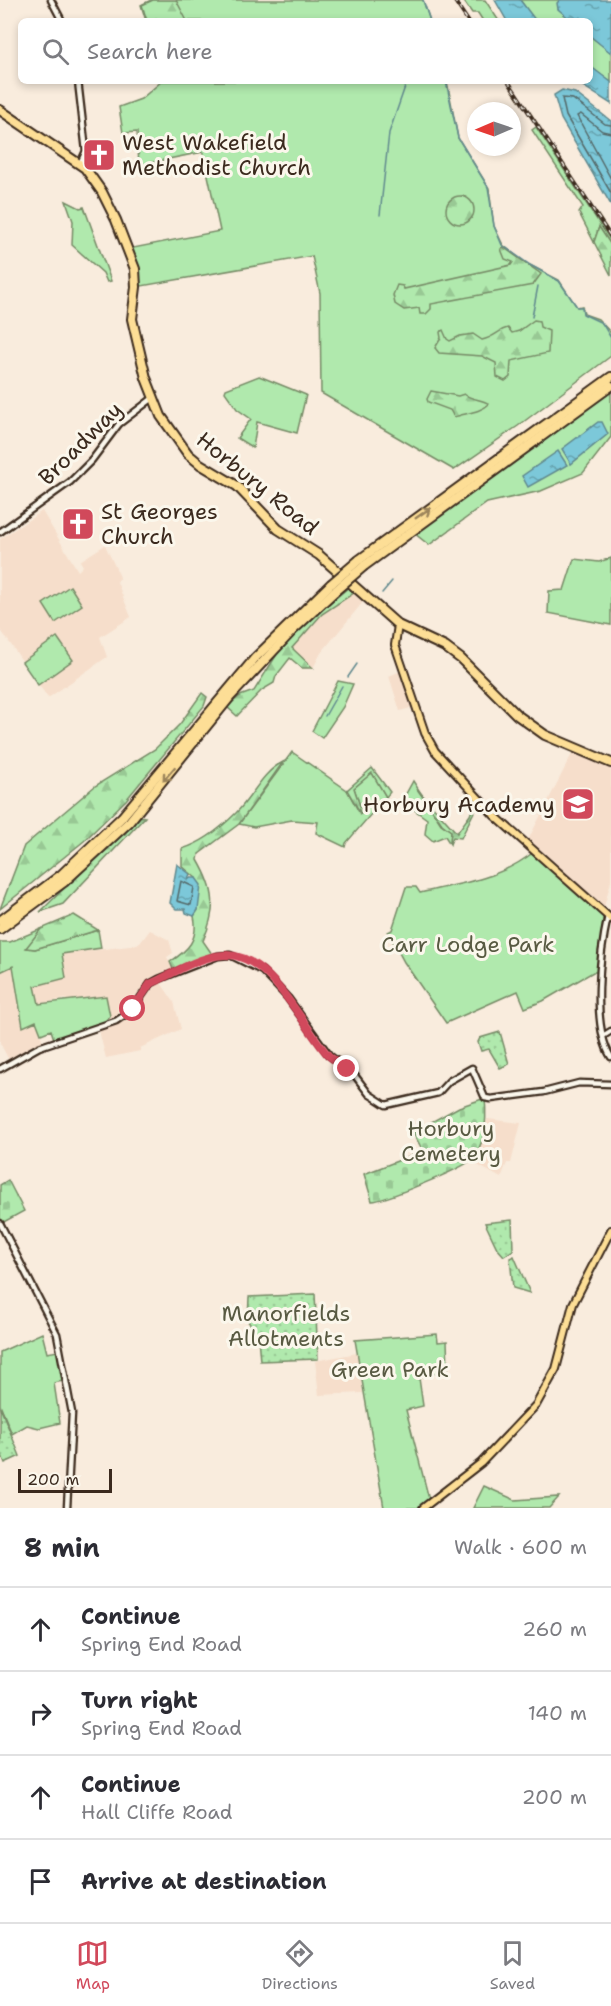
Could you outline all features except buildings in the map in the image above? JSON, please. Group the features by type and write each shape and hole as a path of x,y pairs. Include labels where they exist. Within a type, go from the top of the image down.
{"highway":[{"name":"Horbury Road","path":"0,110 80,164 89,172 102,192 135,269 136,285 132,319 142,365 153,398 161,416 193,459 237,486 278,529 319,555 398,625 445,647 461,659 518,715 545,735 611,763"},
{"path":"0,921 61,875 122,817 255,658 361,563 611,377"},
{"path":"361,563 611,386"},
{"path":"0,929 64,882 129,822 230,697 333,588"}],"main road":[{"path":"398,625 395,645 425,733 435,751 472,788 495,816 609,917"},
{"path":"423,1508 481,1463 536,1405 556,1370 573,1304 611,1230"}],"street":[{"path":"51,0 60,18"},
{"path":"78,84 86,151 80,164"},
{"name":"Broadway","path":"0,532 70,482 92,460 119,424 153,398"},
{"path":"609,917 598,1014 611,1057"},
{"path":"0,1069 27,1052 111,1023 132,1010 150,984 193,964 224,955 238,957 254,965 288,998 328,1055 353,1073 369,1094 386,1105 438,1093 449,1081 472,1068 485,1098 544,1092 579,1083 611,1084"},
{"path":"603,1035 611,1031"},
{"path":"0,1223 48,1314 62,1356 72,1413 67,1508"}],"shaded area":[{"path":"42,511 78,571 83,566 80,561 105,545 120,577 117,582 131,617 100,637 107,657 48,698 0,629 0,539"},
{"path":"354,593 363,602 321,653 313,668 292,648 322,614"},
{"path":"403,670 417,706 400,711 389,676"},
{"name":"Horbury Academy","path":"574,750 611,765 611,881 603,911 526,844"},
{"path":"150,930 169,940 173,953 167,957 173,969 157,977 174,1002 181,1029 140,1048 140,1051 106,1058 98,1027 65,999 39,1004 35,986 66,978 62,954 130,946 140,943"},
{"path":"13,965 22,1026 36,1021 43,1043 9,1060 0,1043 0,972"},
{"path":"487,1119 521,1123 511,1163 507,1163 501,1178 470,1161 482,1142"},
{"path":"357,1353 363,1393 319,1395 315,1361"}],"green space":[{"path":"151,0 423,0 429,18 145,18 141,5"},
{"path":"153,0 176,0 185,18 146,18 142,5"},
{"path":"463,0 485,0 497,18 481,18 478,13 472,13"},
{"path":"520,0 561,0 571,18 533,18"},
{"path":"593,38 611,52 611,82 593,69"},
{"path":"158,84 448,84 458,138 467,156 489,188 494,226 503,245 524,262 559,280 577,307 582,306 584,314 598,319 611,333 611,356 518,426 454,470 321,393 320,293 312,256 136,287 128,249 220,231 203,152 139,165 137,132 123,133 119,107 141,99"},
{"path":"536,127 611,241 611,245 599,227 594,242 579,213 583,207 532,130"},
{"path":"460,196 470,200 474,210 470,220 460,224 450,220 446,210 450,200"},
{"path":"66,201 80,208 84,207 111,281 107,282 103,273 72,245 73,221"},
{"path":"599,227 611,245 611,275 594,242"},
{"path":"503,247 541,274 533,285 431,304 431,309 426,314 420,314 419,308 404,310 395,304 393,295 397,285 403,286 404,289 511,265 513,262 505,259 501,249"},
{"path":"534,320 539,321 540,327 549,331 548,353 511,361 510,377 505,381 497,377 496,363 482,356 439,353 435,348 441,338 440,332 443,330 450,341 460,336 473,334 482,340 508,328 512,333 519,331"},
{"path":"259,376 306,395 297,433 257,422 253,448 237,438 251,419 237,409 225,392 226,389"},
{"path":"431,391 458,396 464,394 489,404 477,411 454,417 450,410 428,402"},
{"path":"611,392 611,437 583,473 541,491 487,503 429,545 414,533"},
{"path":"611,558 611,625 548,613 549,591 564,590 574,559 599,562"},
{"path":"70,586 82,605 55,623 43,604"},
{"path":"348,588 354,593 322,614 292,648 313,668 302,668 290,658 276,676 274,683 262,690 237,716 227,707 240,696 254,691 279,651 309,620"},
{"path":"57,637 73,660 38,685 22,662"},
{"path":"338,681 353,684 343,707 322,738 312,731"},
{"path":"202,693 207,697 204,706 126,800 84,841 0,909 24,846 95,786 155,749 180,724"},
{"path":"292,752 347,790 360,814 362,812 354,788 372,772 386,797 345,847 316,833 318,822 292,820 254,827 239,824"},
{"path":"283,762 239,824 199,854 198,860 208,881 212,900 211,919 203,941 212,954 173,969 170,962 191,944 195,932 194,916 198,910 196,878 182,866 182,849 204,839 224,824 236,813 269,772"},
{"path":"372,768 390,792 386,797 372,773 354,788 361,814 347,790"},
{"path":"413,781 441,824 451,831 450,844 445,836 433,841 425,834 427,819 402,801"},
{"path":"417,789 457,833 470,815 477,797 480,800 461,838 453,837 450,844 451,831 442,824"},
{"path":"138,816 145,817 63,904 40,912"},
{"name":"Carr Lodge Park","path":"535,851 603,916 600,972 593,972 543,1001 525,1008 518,991 446,1023 404,962 388,932 392,930 406,887 416,887 420,893 480,879 522,861"},
{"path":"74,915 98,930 35,949 26,948 41,929"},
{"path":"41,929 27,948 35,949 98,930 101,948 62,954 66,978 35,986 39,1004 106,996 110,1016 102,1024 54,1039 51,1030 41,1034 36,1021 23,1027 13,966 0,972 0,942 10,942"},
{"path":"500,1032 509,1064 500,1068 489,1049 481,1051 478,1042 480,1038"},
{"name":"Horbury Cemetery","path":"485,1098 483,1139 471,1160 423,1184 372,1201 364,1174 423,1151 413,1132 459,1107"},
{"path":"8,1180 24,1211 0,1224 0,1185"},
{"path":"512,1220 513,1250 504,1256 497,1248 485,1223"},
{"path":"514,1256 530,1293 513,1288 510,1258"},
{"name":"Manorfields Allotments","path":"315,1294 318,1359 260,1361 258,1337 248,1321 249,1297"},
{"path":"42,1333 47,1353 58,1351 67,1380 54,1383 60,1423 39,1428 27,1425 12,1434 0,1405 0,1352"},
{"name":"Green Park","path":"437,1334 438,1342 447,1341 448,1369 419,1378 423,1406 406,1410 430,1503 423,1508 384,1508 355,1340"},
{"path":"0,1407 20,1456 5,1463 0,1451"},
{"path":"484,1486 515,1500 559,1497 549,1508 473,1508"}],"water":[{"path":"495,0 520,0 534,18 505,18"},
{"path":"560,0 611,0 611,53 593,38 593,18 568,18 558,9 557,3"},
{"path":"593,68 611,82 611,104 580,84 593,84"},
{"path":"562,90 575,93 611,121 611,205 561,119 554,95"},
{"path":"598,422 602,422 608,434 571,464 562,449"},
{"path":"558,451 567,465 528,487 522,476"},
{"path":"177,864 190,874 187,881 190,878 196,878 201,885 198,910 194,916 186,913 185,909 176,909 170,903"}],"waterway":[{"path":"423,0 429,18"},
{"path":"380,215 389,133 406,84"},
{"path":"447,84 458,138 488,187 494,226 502,245 530,265 559,281 577,307 582,307 583,314 602,323 611,338"},
{"path":"532,317 538,286"},
{"path":"382,593 392,581"},
{"path":"348,677 357,664"},
{"path":"325,716 342,686"}],"railway":[{"path":"454,0 466,18"},
{"path":"510,84 611,237"}],"place":[{"name":"West Wakefield Methodist Church","path":"99,155"},
{"name":"St Georges Church","path":"78,524"},
{"name":"Horbury Academy","path":"578,804"}],"route":[{"path":"133,1009 150,984 193,964 218,956 231,955 262,971 288,998 328,1055 347,1069"}]}
